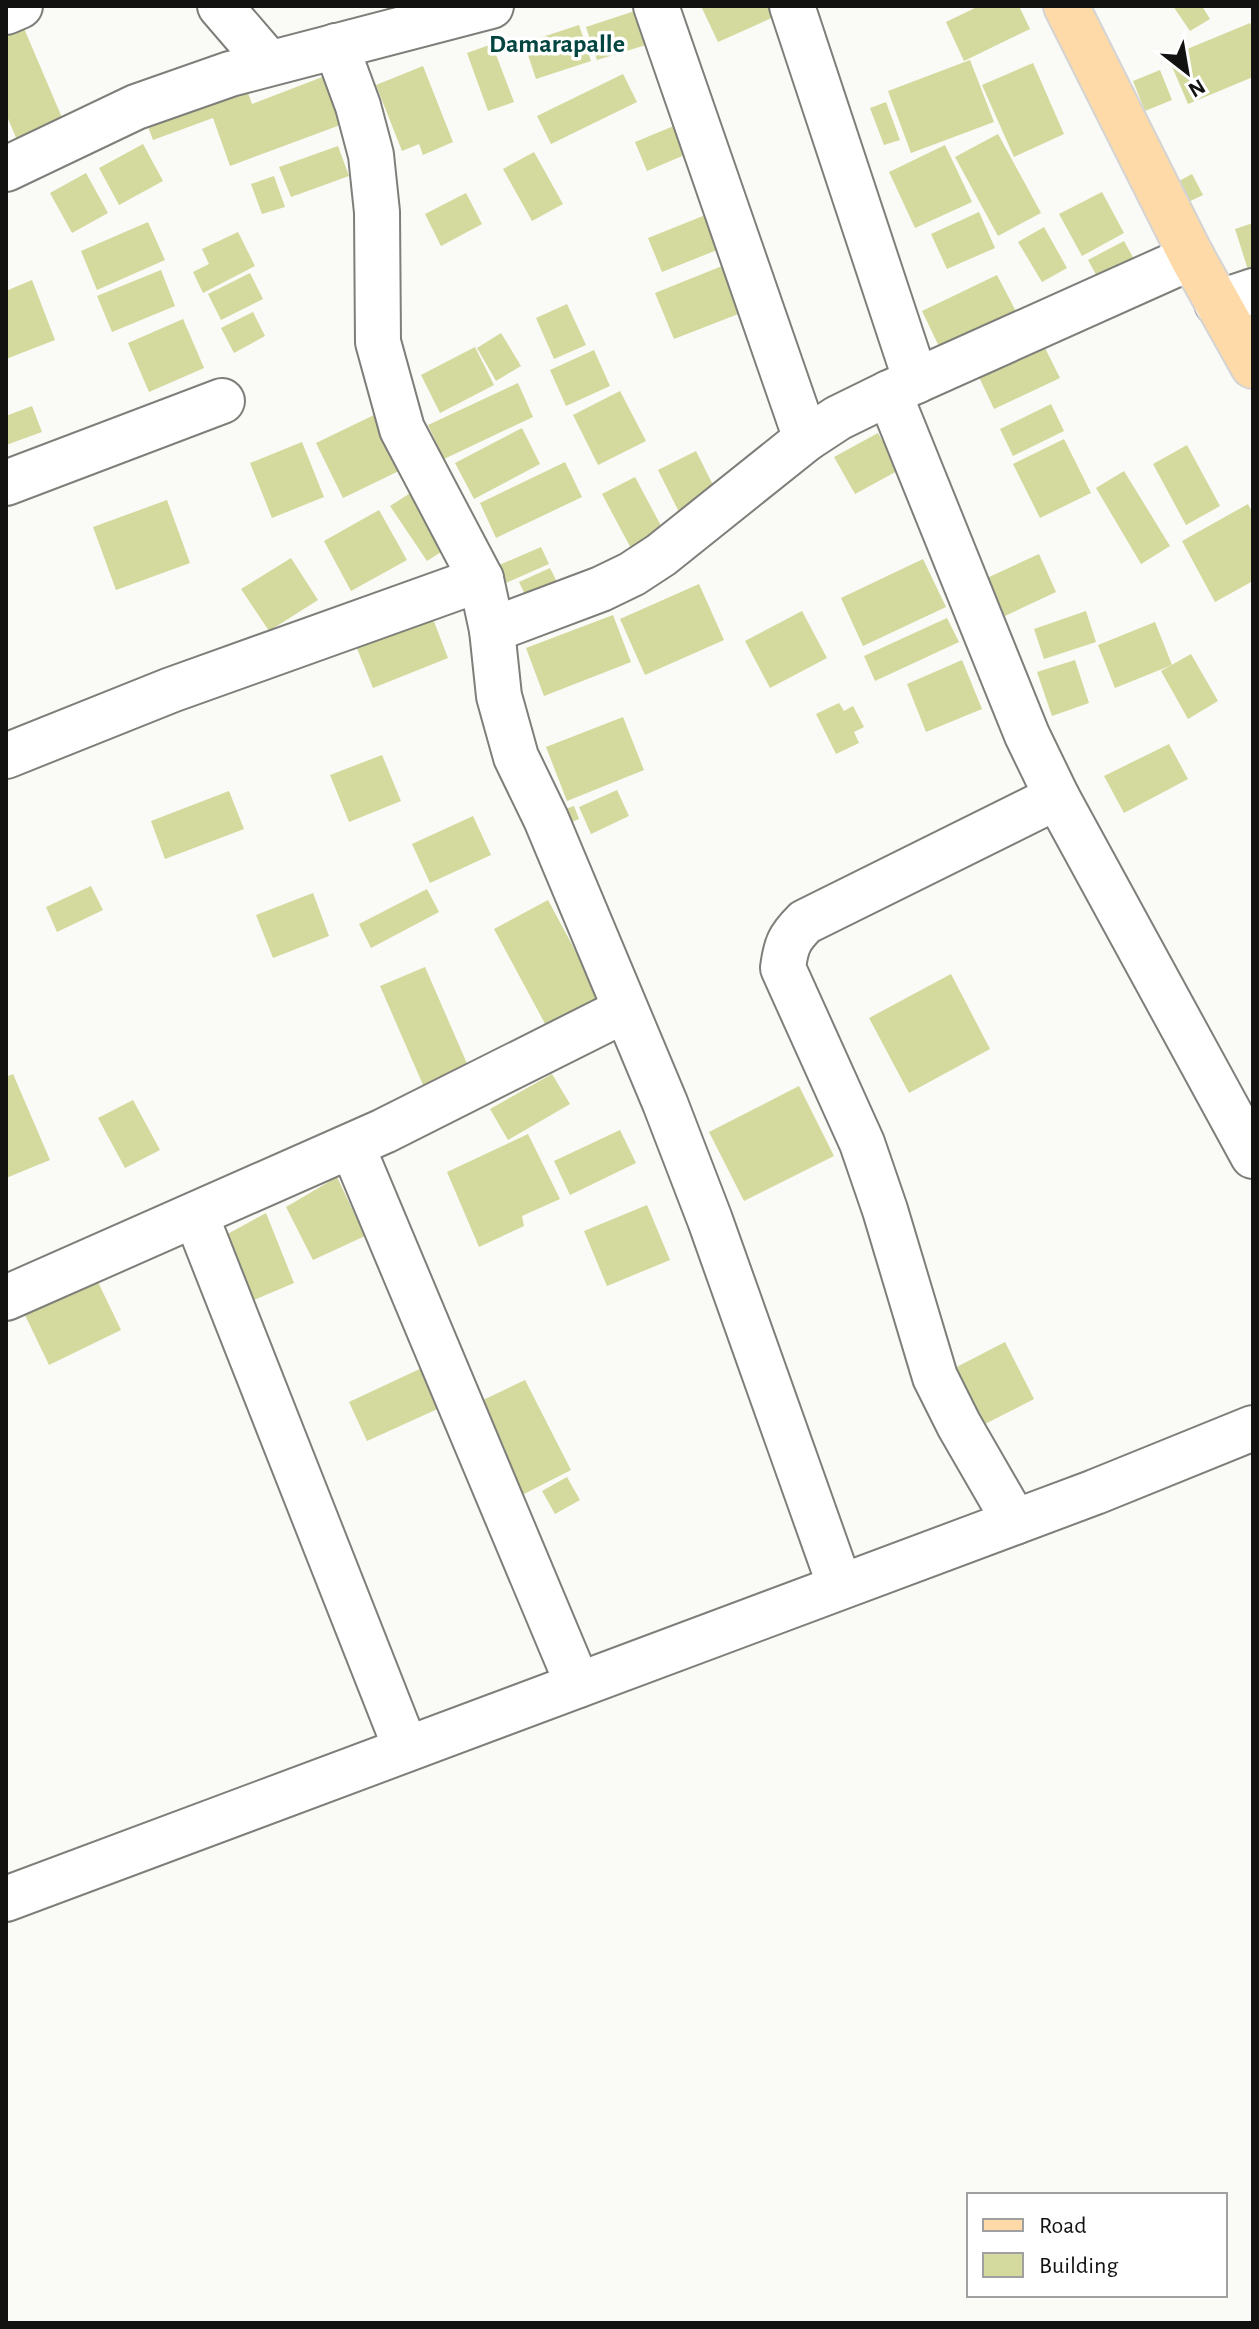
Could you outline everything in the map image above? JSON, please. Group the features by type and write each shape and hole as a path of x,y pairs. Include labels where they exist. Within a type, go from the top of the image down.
{"main road":[{"path":"1066,6 1192,257 1235,297 1253,366"}],"street":[{"path":"6,12 20,6"},
{"path":"220,6 269,63"},
{"path":"6,169 136,107 230,74 491,6"},
{"path":"656,6 806,439"},
{"path":"792,6 903,387 1027,735 1057,797 1253,1156"},
{"path":"336,46 358,106 371,155 377,212 378,342 402,429 481,579 492,630 499,696 516,757 546,819 665,1103 710,1220 840,1586"},
{"path":"492,630 601,589 632,574 661,555 806,439 838,418 1192,257"},
{"path":"6,483 222,401"},
{"path":"6,756 171,690 481,579"},
{"path":"1015,1522 935,1377 862,1143 783,968 791,936 805,922 1057,797"},
{"path":"6,1298 352,1146 625,1010"},
{"path":"352,1146 578,1685"},
{"path":"196,1216 406,1749"},
{"path":"6,1899 1095,1492 1253,1428"}],"building":[{"path":"650,6 672,69 656,75 646,45 597,60 586,27"},
{"path":"701,6 769,6 774,17 718,42"},
{"path":"979,6 1019,6 1030,29 964,61 946,22"},
{"path":"1173,6 1202,6 1210,19 1190,31"},
{"path":"1250,23 1253,31 1253,77 1188,104 1168,57"},
{"path":"579,25 591,61 536,79 524,43"},
{"path":"23,26 63,120 17,140 6,114 6,33"},
{"path":"492,44 514,102 488,111 467,53"},
{"path":"970,60 994,122 911,153 888,91"},
{"path":"1033,63 1064,134 1014,157 982,85"},
{"path":"423,66 453,142 423,155 419,144 402,151 376,85"},
{"path":"1160,70 1172,100 1145,111 1133,81"},
{"path":"623,74 637,102 551,144 537,116"},
{"path":"325,76 343,124 230,166 213,118 153,140 143,113 242,77 252,104"},
{"path":"886,102 900,140 884,145 870,108"},
{"path":"681,123 694,151 647,171 635,142"},
{"path":"998,134 1041,213 998,236 955,157"},
{"path":"143,144 163,181 119,205 99,168"},
{"path":"945,145 972,202 915,228 889,172"},
{"path":"338,146 349,176 291,197 279,167"},
{"path":"534,152 563,204 532,221 503,169"},
{"path":"86,173 108,213 72,233 50,193"},
{"path":"1192,174 1203,195 1178,207 1168,187"},
{"path":"274,176 285,207 262,214 251,184"},
{"path":"1102,192 1124,233 1082,256 1059,214"},
{"path":"466,193 482,224 441,246 425,214"},
{"path":"979,212 995,248 947,269 931,234"},
{"path":"708,214 722,248 662,272 648,238"},
{"path":"148,222 165,260 97,290 81,251"},
{"path":"1253,223 1253,275 1250,276 1235,229"},
{"path":"1044,227 1067,268 1042,282 1018,242"},
{"path":"238,232 255,266 203,293 193,272 209,264 202,249"},
{"path":"1124,241 1141,272 1105,291 1088,260"},
{"path":"727,264 746,311 674,339 655,293"},
{"path":"161,270 175,306 112,332 97,296"},
{"path":"250,273 263,299 221,320 208,294"},
{"path":"997,275 1022,323 946,361 922,311"},
{"path":"32,280 55,340 6,359 6,291"},
{"path":"567,304 586,345 554,359 536,318"},
{"path":"253,312 265,336 234,353 221,328"},
{"path":"183,319 204,368 149,392 128,343"},
{"path":"501,333 521,366 496,381 477,348"},
{"path":"1043,344 1060,378 994,409 978,375"},
{"path":"475,347 494,385 440,413 421,375"},
{"path":"594,350 610,386 566,406 550,370"},
{"path":"518,383 533,417 444,459 428,425"},
{"path":"620,391 646,441 598,465 573,415"},
{"path":"1051,404 1064,431 1013,456 1000,429"},
{"path":"32,406 42,432 6,445 6,416"},
{"path":"374,415 401,470 343,498 316,443"},
{"path":"522,428 540,464 474,499 455,463"},
{"path":"878,433 899,470 855,494 834,457"},
{"path":"1064,439 1091,493 1040,518 1013,464"},
{"path":"302,442 324,497 272,518 250,463"},
{"path":"1187,445 1220,506 1186,525 1153,464"},
{"path":"696,451 718,495 680,514 658,470"},
{"path":"565,462 582,497 496,538 480,503"},
{"path":"1124,471 1170,546 1141,564 1096,488"},
{"path":"635,477 667,537 634,554 602,494"},
{"path":"412,492 449,547 427,561 390,506"},
{"path":"167,500 190,563 116,590 93,527"},
{"path":"1248,504 1253,514 1253,581 1215,602 1182,541"},
{"path":"379,510 407,560 351,591 324,541"},
{"path":"541,547 549,564 499,586 490,569"},
{"path":"1039,554 1056,592 1005,616 987,578"},
{"path":"291,558 318,600 269,631 241,589"},
{"path":"923,559 946,607 863,646 841,598"},
{"path":"550,568 565,598 534,613 519,582"},
{"path":"699,584 724,640 645,675 620,619"},
{"path":"430,611 448,658 373,688 354,641"},
{"path":"802,611 827,658 770,688 745,641"},
{"path":"1086,611 1096,642 1044,659 1034,629"},
{"path":"613,615 631,662 544,696 526,648"},
{"path":"947,618 959,642 875,681 864,656"},
{"path":"1155,622 1172,665 1115,688 1098,645"},
{"path":"1191,654 1218,701 1188,719 1161,671"},
{"path":"962,660 982,709 926,732 907,684"},
{"path":"1075,660 1089,703 1052,716 1037,672"},
{"path":"839,703 844,711 853,706 864,727 854,732 859,743 836,754 816,714"},
{"path":"623,717 644,770 567,801 546,747"},
{"path":"1169,744 1188,779 1124,813 1104,776"},
{"path":"382,755 401,801 349,822 330,775"},
{"path":"617,790 629,816 591,834 579,807"},
{"path":"229,791 244,829 165,859 151,821"},
{"path":"574,806 579,819 557,828 552,814"},
{"path":"473,816 491,855 430,883 412,844"},
{"path":"91,886 103,910 57,932 46,907"},
{"path":"427,889 439,912 371,948 359,924"},
{"path":"313,893 329,936 273,958 256,915"},
{"path":"548,900 604,1004 550,1033 494,929"},
{"path":"425,967 472,1075 427,1094 380,986"},
{"path":"951,974 990,1049 909,1093 869,1018"},
{"path":"13,1074 50,1160 6,1178 6,1077"},
{"path":"552,1074 570,1104 508,1140 490,1109"},
{"path":"799,1086 834,1156 744,1201 709,1132"},
{"path":"133,1100 160,1150 125,1168 98,1118"},
{"path":"620,1130 636,1163 570,1195 554,1161"},
{"path":"528,1134 560,1199 522,1216 524,1226 479,1247 447,1172"},
{"path":"337,1177 365,1236 313,1260 286,1207"},
{"path":"647,1205 670,1260 607,1286 584,1231"},
{"path":"266,1213 294,1283 240,1306 211,1243"},
{"path":"96,1278 121,1330 49,1365 24,1313"},
{"path":"1005,1342 1034,1399 975,1429 947,1372"},
{"path":"426,1366 444,1406 367,1441 349,1402"},
{"path":"525,1380 571,1470 522,1495 500,1454 505,1449 483,1400"},
{"path":"567,1477 580,1500 555,1514 542,1491"}],"district":[{"name":"Damarapalle","path":"557,43"}]}
